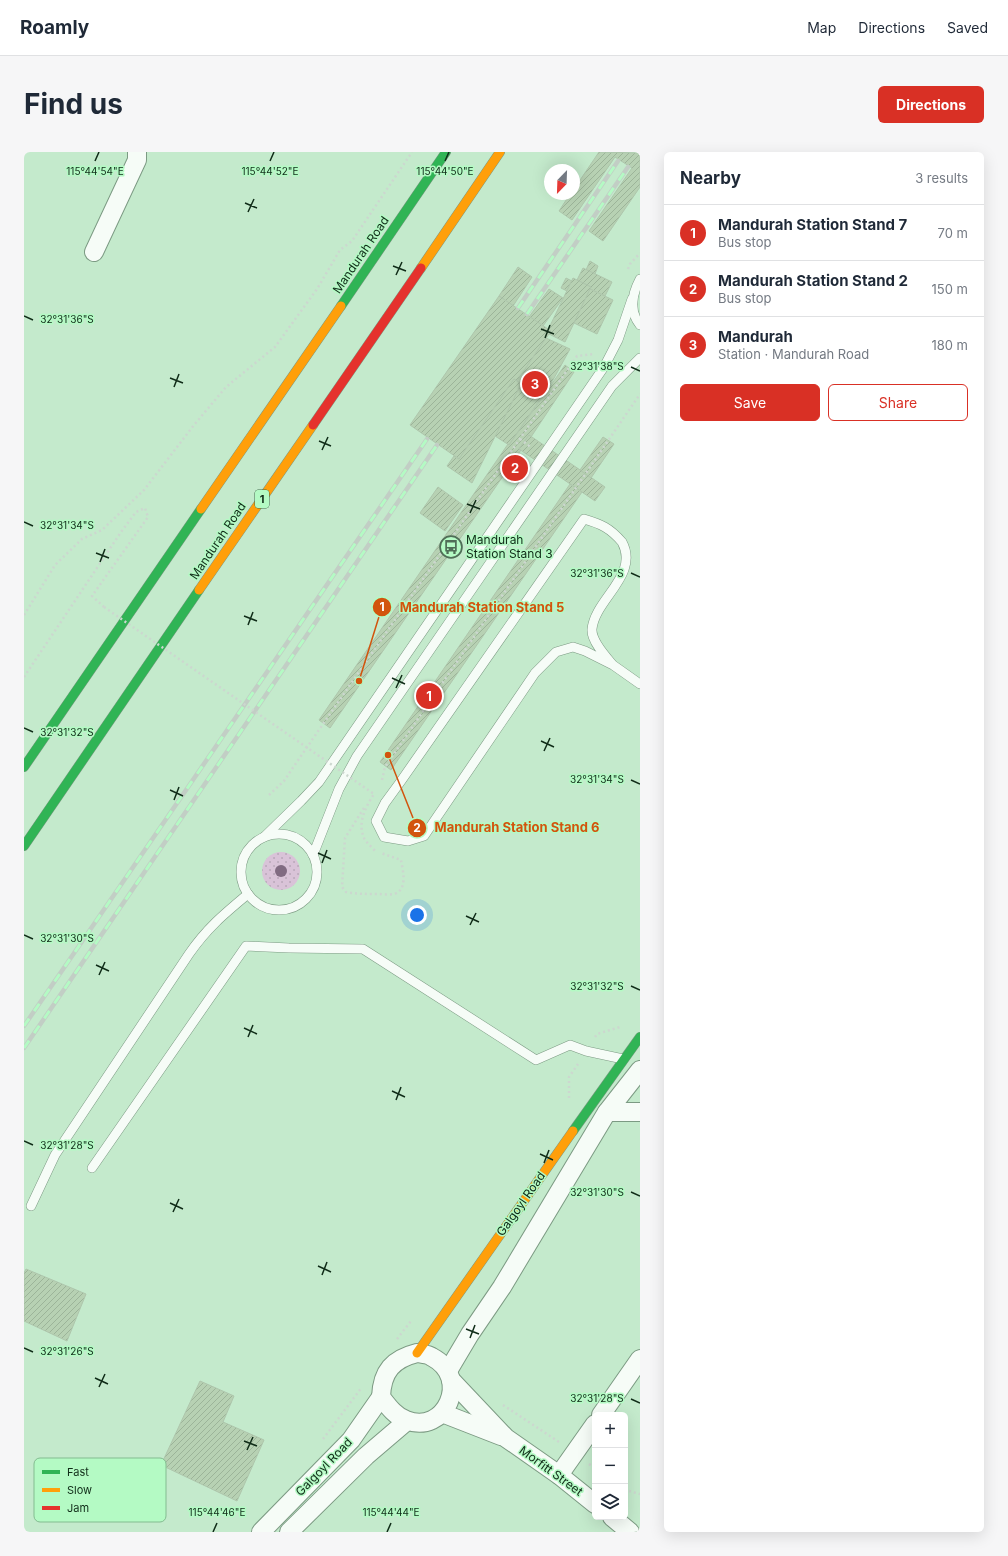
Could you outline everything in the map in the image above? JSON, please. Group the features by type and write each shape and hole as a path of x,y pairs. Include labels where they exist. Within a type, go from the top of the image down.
{"main road":[{"path":"432,173 440,152"},
{"name":"Mandurah Road","path":"24,767 446,152"},
{"name":"Mandurah Road","path":"24,846 500,152"},
{"name":"Galgoyl Road","path":"417,1353 623,1059 640,1037"}],"street":[{"path":"94,252 137,160 137,152"},
{"name":"Galgoyl Road","path":"450,1375 470,1334 502,1287 607,1112 639,1076"},
{"path":"607,1112 640,1112"},
{"path":"417,1353 431,1356 443,1363 450,1375 453,1389 450,1402 442,1413 430,1420 418,1423 407,1421 393,1412 381,1397 386,1375 393,1364 404,1356 417,1353"},
{"path":"603,1412 640,1359"},
{"name":"Morfitt Street","path":"450,1375 506,1438 559,1475 592,1502"},
{"name":"Galgoyl Road","path":"261,1532 351,1440 381,1397"},
{"name":"Morfitt Street","path":"442,1413 506,1438"},
{"name":"Galgoyl Road","path":"289,1532 366,1456 407,1421"},
{"path":"559,1475 592,1428"},
{"path":"616,1520 630,1532"}],"lane":[{"path":"264,837 275,834 297,838 313,854 317,867 316,879 312,891 304,901 293,907 281,910 268,909 257,903 248,894 240,873 246,852 254,843 264,837 318,782 543,456 612,354 635,288 640,279"},
{"path":"632,300 634,312 640,325"},
{"path":"313,854 339,789 357,756 612,386 640,358"},
{"path":"613,665 596,643 592,630 598,614 619,587 627,573 631,559 629,550 616,535 601,524 584,519 385,803 376,821 384,837 408,842 424,836 535,673 556,652 573,647 585,651 613,665 640,684"},
{"path":"31,1206 55,1155 197,942 221,916 248,894"},
{"path":"92,1168 246,946 364,949 536,1060 570,1045 586,1051 623,1059"}],"path":[{"path":"24,615 55,565 82,539 102,530 144,490 194,425 226,387 275,347 317,289 340,250 352,241 412,152"},
{"path":"627,270 630,264 640,253"},
{"path":"269,795 284,780 292,769 577,356 595,354"},
{"path":"381,783 385,767 640,394"},
{"path":"520,439 537,451"},
{"path":"24,677 121,532 136,512 145,508 148,517 92,596 104,607 374,794 366,806 362,821 363,836 376,852 401,860 403,885 399,892 393,894 355,894 346,892 342,886 345,838 377,789"},
{"path":"501,1404 592,1466"},
{"path":"628,1490 640,1494"}],"shaded area":[{"path":"277,852 285,852 292,855 297,860 300,871 297,882 292,887 285,890 277,890 270,887 265,882 262,875 262,867 265,860 270,855"}],"building":[{"path":"599,152 640,153 640,187 603,241 589,231 632,168 615,157 572,220 559,211 566,200 580,200 580,180"},
{"path":"590,261 598,266 595,274 586,270"},
{"path":"518,267 532,277 513,306 499,296"},
{"path":"583,268 612,282 605,296 590,289 591,287 577,280"},
{"path":"566,278 572,281 567,291 561,288"},
{"path":"573,278 591,287 565,342 549,334 551,331 548,330"},
{"path":"549,289 563,298 543,326 529,317"},
{"path":"590,289 613,300 597,334 574,323"},
{"path":"499,296 551,331 517,381 514,379 459,459 410,425"},
{"path":"546,338 570,349 553,380 509,445 495,436 521,384 517,381"},
{"path":"565,365 574,372 531,437 529,435 519,449 521,450 330,728 319,720 508,444 509,445"},
{"path":"514,379 521,384 472,483 447,466 454,456 459,459"},
{"path":"529,435 605,487 595,501 519,449"},
{"path":"603,437 614,444 591,478 580,470"},
{"path":"570,484 582,492 391,770 380,762"},
{"path":"438,487 463,505 445,531 420,513"},
{"path":"26,1269 86,1294 67,1341 24,1321 24,1273"},
{"path":"200,1381 234,1396 223,1422 264,1440 237,1501 166,1467 166,1458 164,1458"}],"railway":[{"path":"518,308 618,161"},
{"path":"527,314 628,167"},
{"path":"24,1026 427,439"},
{"path":"24,1048 437,445"}],"traffic: fast":[{"path":"341,306 446,152"},
{"path":"24,767 201,509"},
{"path":"24,846 199,590"},
{"path":"573,1131 640,1037"}],"traffic: slow":[{"path":"421,268 500,152"},
{"path":"201,509 341,306"},
{"path":"199,590 313,425"},
{"path":"417,1353 573,1131"}],"traffic: jam":[{"path":"313,425 421,268"}],"place":[{"name":"Mandurah","path":"535,384"},
{"name":"Mandurah Station Stand 2","path":"515,468"},
{"name":"Mandurah Station Stand 3","path":"451,547"},
{"name":"Mandurah Station Stand 5","path":"359,681"},
{"name":"Mandurah Station Stand 7","path":"429,696"},
{"name":"Mandurah Station Stand 6","path":"388,755"}]}
